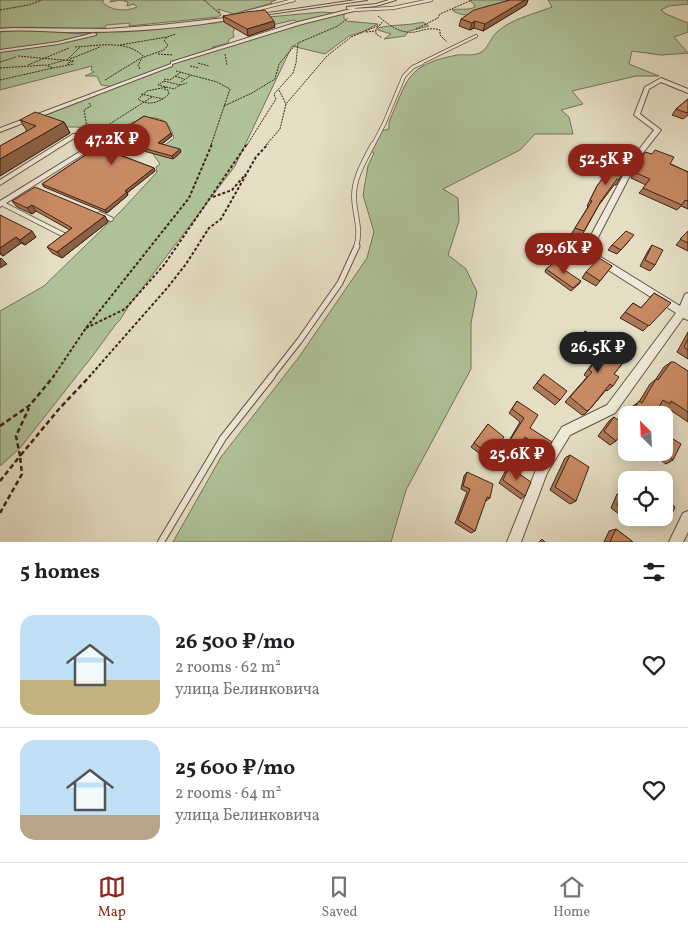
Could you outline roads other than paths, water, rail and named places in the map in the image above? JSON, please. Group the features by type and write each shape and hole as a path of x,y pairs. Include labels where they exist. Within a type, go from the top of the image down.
{"street":[{"path":"0,30 33,28 63,31 106,30 226,18 365,0"},
{"path":"0,130 169,65 300,23 394,0"},
{"path":"272,12 353,9"},
{"path":"0,51 58,43 106,30"},
{"path":"685,314 586,252 636,156 658,130 638,115 647,88 661,80 688,91"},
{"path":"0,183 75,135 87,135 95,138 96,142 91,147 1,204"},
{"path":"514,542 542,469 566,431 611,408 685,314 688,297"},
{"path":"676,542 688,518"}],"lane":[{"path":"242,14 294,0"},
{"path":"353,9 393,8 431,0"},
{"path":"226,18 234,16"},
{"path":"161,542 223,438 300,340 340,284 357,245 359,229 354,195 359,170 384,124 404,76 413,67 453,49 476,36"},
{"path":"30,186 39,189"},
{"path":"1,204 64,235"},
{"path":"93,211 111,219"}]}
